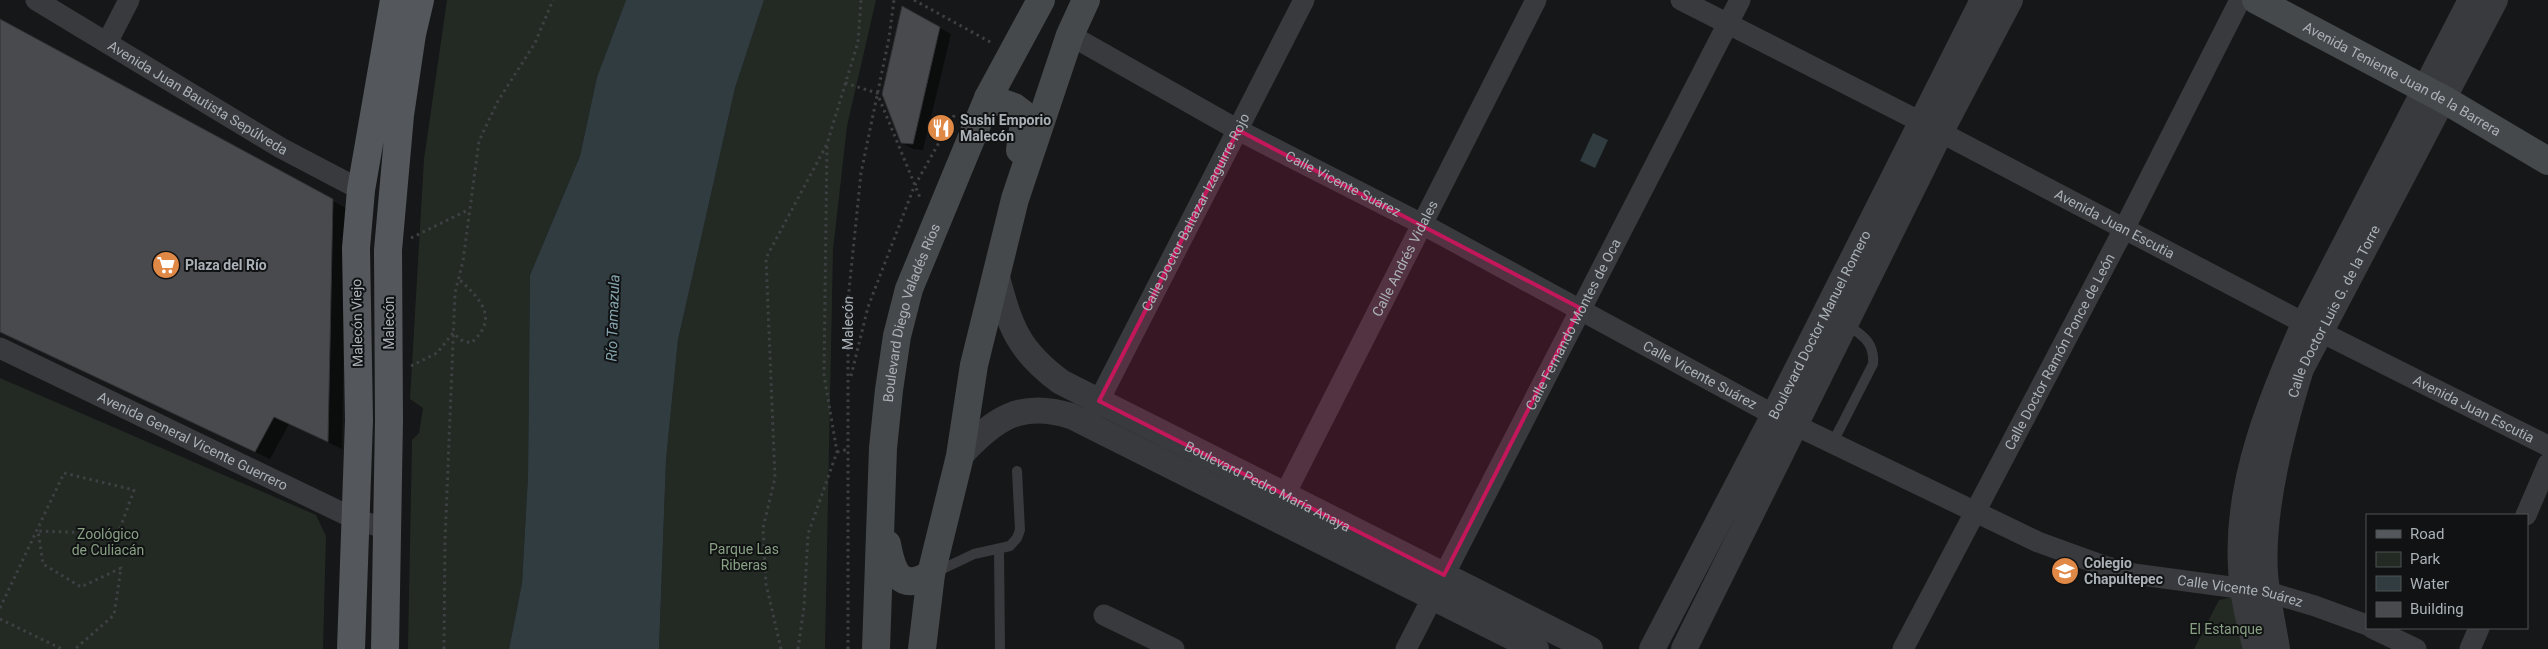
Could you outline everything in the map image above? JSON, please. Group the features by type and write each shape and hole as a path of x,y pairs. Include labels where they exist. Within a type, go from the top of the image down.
{"main road":[{"name":"Malecón Viejo","path":"351,649 359,420 356,248 361,190 394,0"},
{"name":"Malecón","path":"385,649 389,375 388,250 400,114 420,0"},
{"name":"Boulevard Diego Valadés Ríos","path":"876,649 884,448 889,390 898,336 909,289 988,98 998,46 1040,0"},
{"name":"Avenida Teniente Juan de la Barrera","path":"2256,0 2436,95 2548,161"},
{"path":"922,649 931,574 960,456 974,365 1015,199 1070,35 1087,3"},
{"path":"988,98 1014,107 1023,116 1015,199"},
{"path":"361,190 372,203 388,250"},
{"path":"882,524 890,562 896,574 906,581 918,580 931,574"}],"street":[{"name":"Avenida Juan Bautista Sepúlveda","path":"36,0 281,148 361,190"},
{"path":"108,43 129,0"},
{"name":"Calle Doctor Baltazar Izaguirre Rojo","path":"1087,424 1304,0"},
{"name":"Calle Andrés Vidales","path":"1279,506 1536,0"},
{"name":"Avenida Juan Escutia","path":"1681,0 2313,327 2548,446"},
{"name":"Calle Fernando Montes de Oca","path":"1406,649 1740,0"},
{"name":"Boulevard Doctor Manuel Romero","path":"1652,649 1786,420 1846,324 1931,128 1983,0"},
{"name":"Boulevard Doctor Manuel Romero","path":"1684,649 1786,420 1931,128 2010,0"},
{"name":"Calle Doctor Ramón Ponce de León","path":"1903,649 2124,229 2240,0"},
{"name":"Calle Doctor Luis G. de la Torre","path":"2436,95 2471,0"},
{"name":"Calle Doctor Luis G. de la Torre","path":"2256,649 2256,591 2265,571 2267,521 2281,444 2313,327 2436,95 2495,0"},
{"name":"Calle Vicente Suárez","path":"1070,35 1238,130 1422,224 1786,420 2038,542 2107,567 2134,574 2256,591 2315,606 2366,626"},
{"name":"Boulevard Pedro María Anaya","path":"996,274 1010,323 1032,359 1061,382 1099,401 1279,506 1438,586 1590,649"},
{"name":"Avenida General Vicente Guerrero","path":"0,348 355,519 387,528"},
{"name":"Boulevard Pedro María Anaya","path":"960,456 993,424 1015,413 1029,410 1057,412 1279,506"},
{"path":"2526,514 2548,464"},
{"name":"Boulevard Pedro María Anaya","path":"1438,586 1536,649"},
{"name":"Calle Doctor Luis G. de la Torre","path":"2256,591 2277,649"},
{"path":"1104,615 1174,649"},
{"path":"2374,629 2416,649"},
{"path":"2470,649 2479,629"}],"lane":[{"path":"1833,442 1873,364 1874,353 1871,345 1865,337 1846,324"},
{"path":"931,574 974,554 1010,546 1018,538 1020,530 1017,471"},
{"path":"999,549 1000,649"}],"path":[{"path":"444,649 445,541 455,293 469,222 468,210 479,141 498,102 535,43 553,0"},
{"path":"781,649 766,584 764,556 763,528 775,478 766,258 827,144 858,42 861,0"},
{"name":"Malecón","path":"848,649 849,290 861,173 894,0"},
{"path":"914,0 998,46"},
{"path":"845,83 877,94 914,187 934,225"},
{"path":"849,382 868,308 914,187 957,110"},
{"path":"798,649 804,607 808,534 837,452 824,374 827,144"},
{"path":"388,250 468,210"},
{"path":"453,333 470,343 479,337 486,320 482,302 458,278"},
{"path":"389,375 421,362 436,353 453,333"},
{"path":"837,452 849,449"},
{"path":"0,608 64,473 134,490 118,534 38,531 43,564 81,587 121,568 114,615 75,649"},
{"path":"0,619 62,649"}],"highlighted area":[{"path":"1238,130 1580,308 1444,575 1099,401"}],"green space":[{"path":"447,0 626,0 597,77 580,156 530,275 528,476 522,583 509,649 408,649 412,440 419,433 423,408 410,399 424,159"},
{"name":"Parque Las Riberas","path":"764,0 876,0 847,126 833,250 825,649 659,649 666,460 678,340 735,88"},
{"name":"Zoológico de Culiacán","path":"0,378 316,515 326,536 323,649 0,649"},
{"name":"El Estanque","path":"2242,595 2251,649 2194,649 2219,600"}],"water":[{"name":"Río Tamazula","path":"626,0 764,0 735,88 678,340 666,460 659,649 509,649 522,583 528,476 530,275 580,156 597,77"},
{"path":"1593,133 1608,140 1595,168 1580,161"}],"building":[{"path":"902,6 940,27 913,144 901,143 882,94"},
{"name":"Plaza del Río","path":"0,19 333,199 328,442 274,417 255,452 0,332"}],"place":[{"name":"Sushi Emporio Malecón","path":"941,128"},
{"name":"Plaza del Río","path":"166,265"},
{"name":"Colegio Chapultepec","path":"2065,571"}]}
